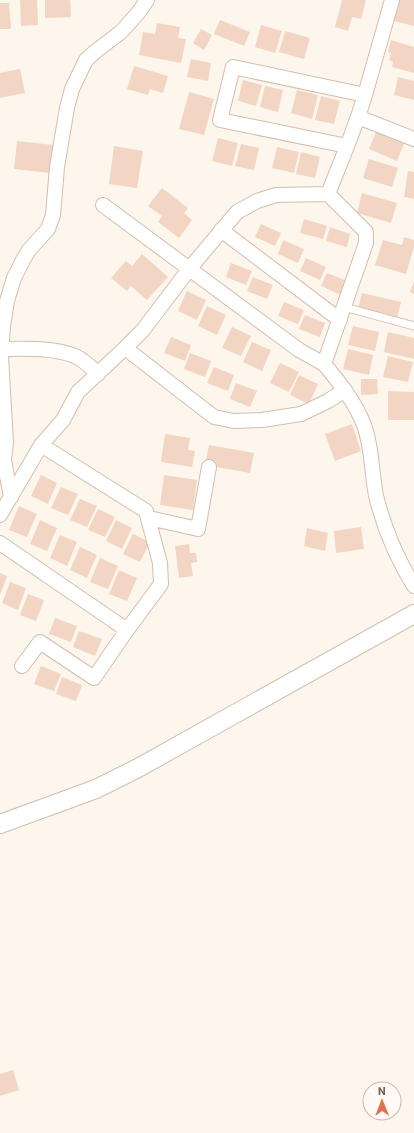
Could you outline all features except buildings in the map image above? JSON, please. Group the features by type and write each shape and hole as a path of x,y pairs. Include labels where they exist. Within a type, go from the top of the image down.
{"street":[{"path":"11,498 2,460 6,443 0,349 7,301 14,278 29,250 48,229 53,215 57,167 67,108 72,89 84,68 86,60 121,32 147,0"},
{"path":"328,194 348,146 358,117 392,0"},
{"path":"348,146 220,120 233,67 365,95"},
{"path":"358,117 414,139"},
{"path":"0,515 41,445 63,420 78,392 143,330 190,268 237,212 257,201 276,195 328,194 366,232 366,243 324,364"},
{"path":"103,205 299,350 324,364 345,390 356,408 369,440 377,500 389,538 403,568 414,586"},
{"path":"221,230 342,314"},
{"path":"125,348 214,417 234,421 262,420 301,414 328,401 345,390"},
{"path":"0,349 58,351 76,357 98,374"},
{"path":"22,666 40,642 94,678 161,584 160,563 146,511 41,445"},
{"path":"149,518 198,528 209,467"},
{"path":"0,544 127,630"},
{"path":"0,824 96,789 138,768 414,614"}],"lane":[{"path":"342,314 414,326"}]}
